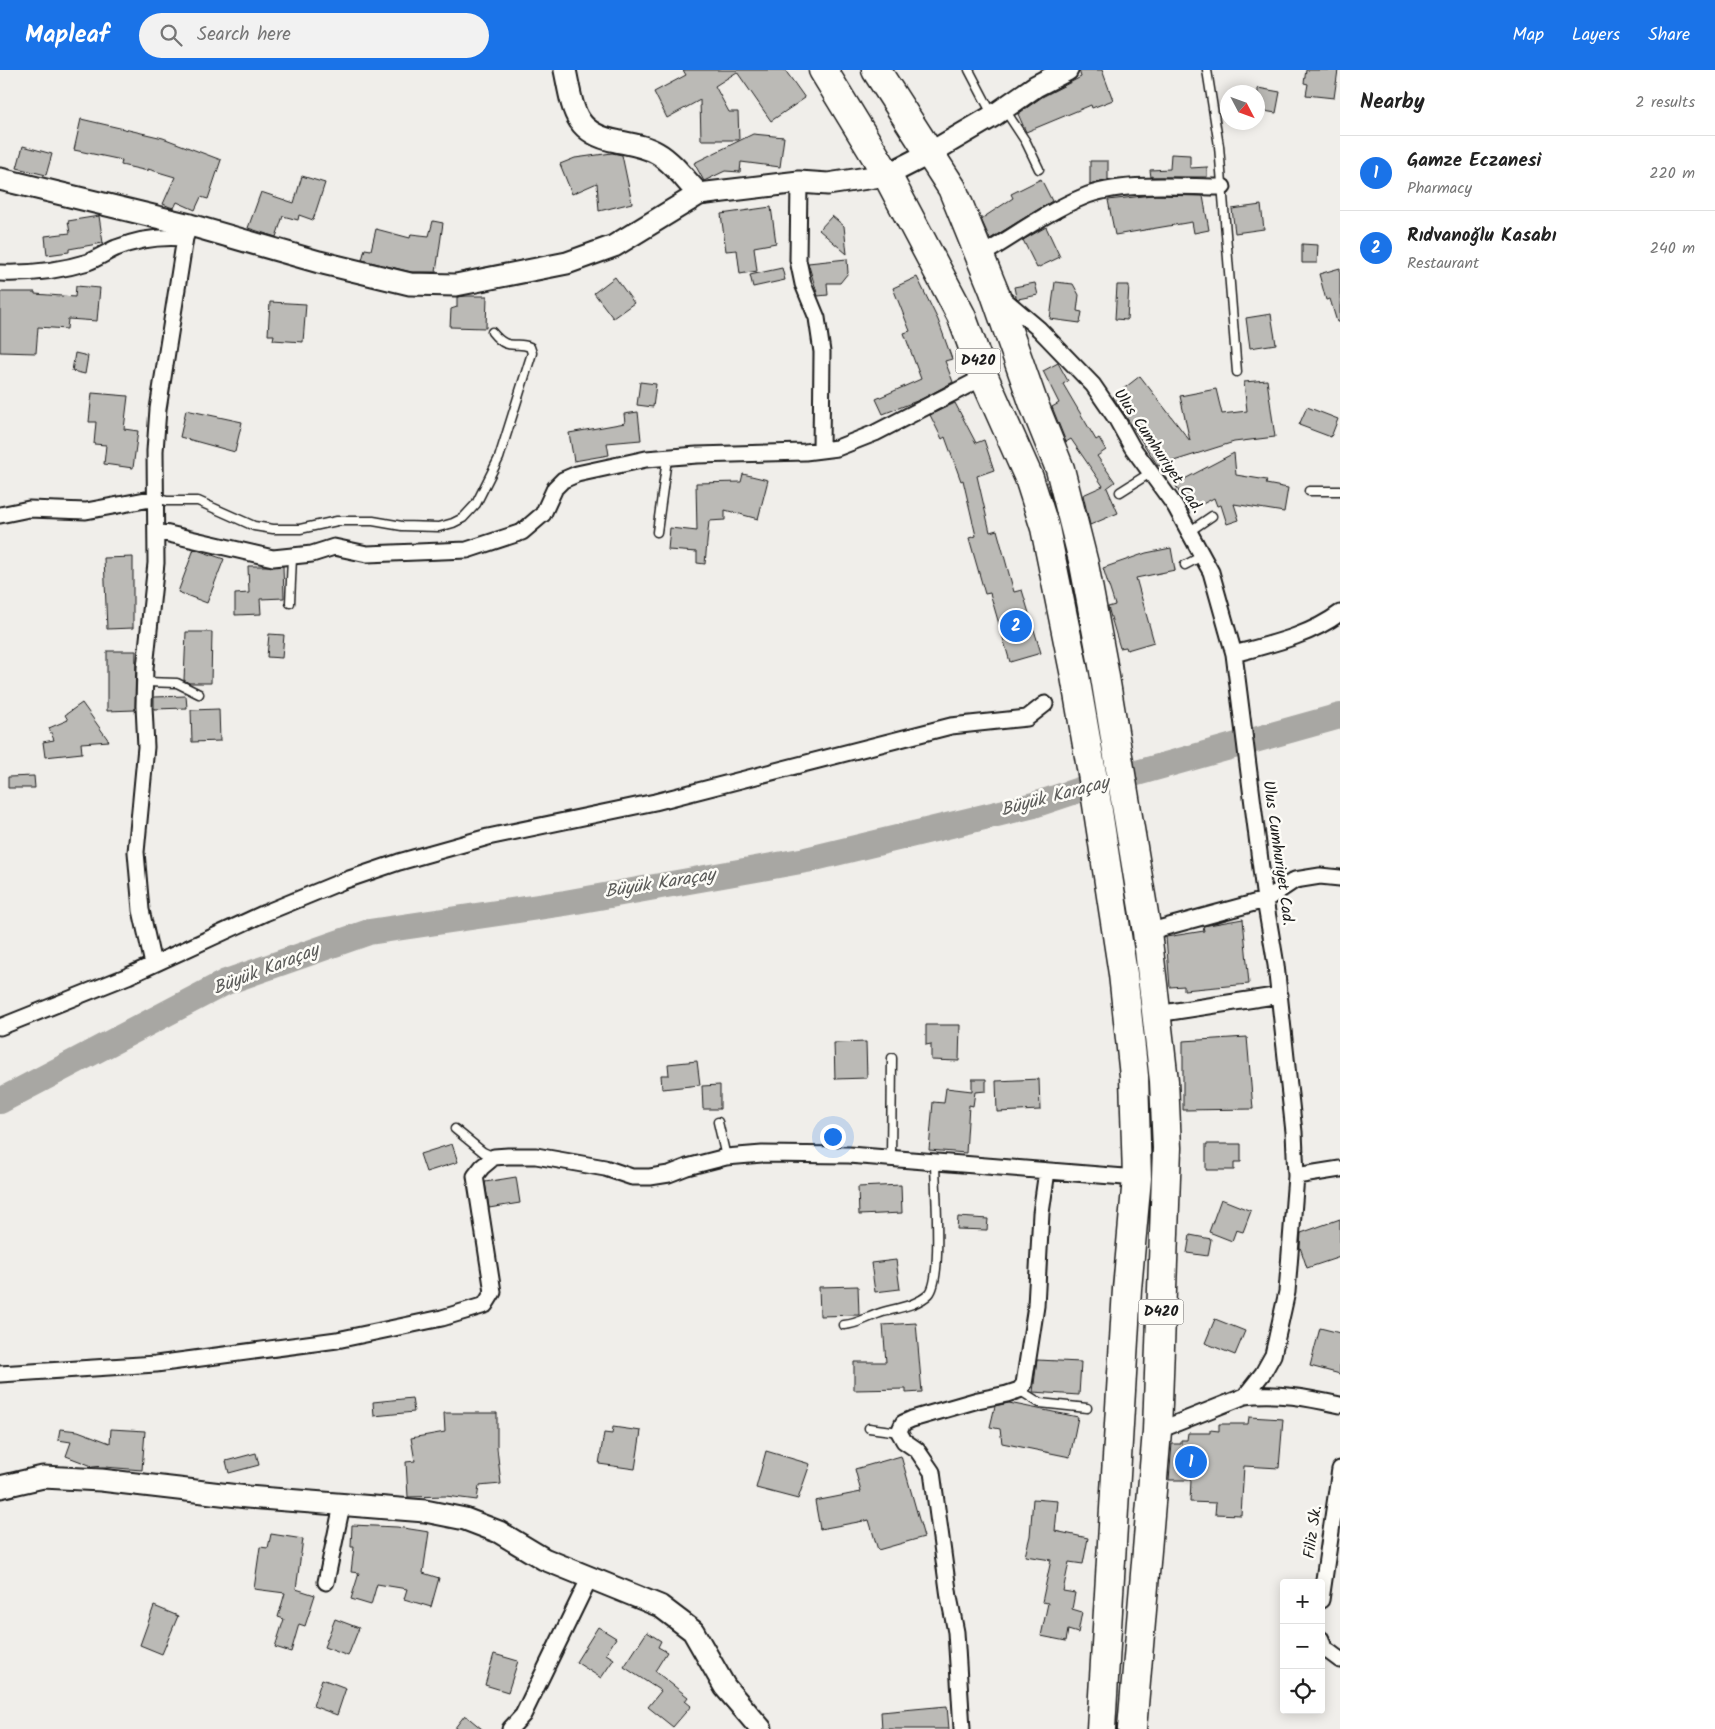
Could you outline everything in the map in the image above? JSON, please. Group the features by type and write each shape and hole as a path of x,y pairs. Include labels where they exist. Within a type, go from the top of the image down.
{"highway":[{"name":"D420","path":"823,70 887,175 961,315 984,377 1029,478 1045,528 1075,676 1114,912 1134,1076 1137,1178"},
{"name":"D420","path":"876,70 952,188 994,291 1033,402 1060,469 1084,564 1103,665 1147,932 1164,1081 1167,1148 1157,1431 1132,1729"},
{"path":"1101,1729 1127,1289 1137,1178"}],"street":[{"path":"566,70 579,123 589,133 603,139 634,144 657,154 699,194"},
{"path":"0,179 187,232 410,284 456,284 567,262 614,246 699,194 799,182 828,184 887,175 930,154 999,112 1036,86 1067,70"},
{"path":"799,182 798,260 803,284 817,318 822,352 821,450"},
{"path":"980,256 1083,197 1106,191 1125,189 1192,185 1223,187"},
{"path":"0,273 51,272 91,261 118,247 187,232"},
{"path":"153,964 141,910 136,852 146,747 144,706 156,531 158,409 187,232"},
{"name":"Ulus Cumhuriyet Cad.","path":"994,291 1039,329 1093,385 1117,420 1132,447 1190,531 1204,555 1216,586 1234,654 1265,900 1280,995 1296,1176 1287,1292 1273,1356 1263,1373 1244,1396 1157,1431"},
{"path":"156,531 262,556 292,557 334,547 367,554 466,550 512,537 533,524 543,514 555,488 563,480 596,468 624,462 697,455 720,456 821,450 852,444 984,377"},
{"path":"0,515 28,509 86,511 156,498"},
{"path":"1234,654 1295,637 1327,622 1340,613"},
{"path":"0,1027 153,964 282,906 343,881 399,862 488,837 655,802 952,726 1027,718 1045,704"},
{"path":"1147,932 1265,900 1295,880 1320,876 1340,878"},
{"path":"1157,1014 1280,995"},
{"path":"0,1374 156,1364 336,1340 442,1318 485,1305 493,1292 475,1176 494,1157 536,1156 605,1168 632,1177 650,1178 726,1157 762,1154 849,1155 1137,1178"},
{"path":"1296,1176 1340,1169"},
{"path":"962,1729 956,1632 932,1472 918,1450 904,1441 899,1432 903,1423 912,1419 1019,1390 1024,1384 1036,1306 1041,1213 1047,1171"},
{"path":"1244,1396 1293,1395 1340,1405"},
{"name":"Filiz Sk.","path":"1324,1579 1340,1469"},
{"path":"0,1487 43,1477 91,1480 247,1497 425,1512 465,1519 498,1532 544,1559 660,1606 693,1632 725,1687 762,1729"},
{"path":"326,1582 342,1505"},
{"path":"510,1729 523,1722 590,1577"},
{"path":"1325,1649 1340,1660"}],"lane":[{"path":"968,70 999,112 1026,142 1039,168"},
{"path":"1207,70 1219,146 1238,372"},
{"path":"156,498 167,501 198,501 254,526 272,530 300,528 337,521 373,521 402,526 439,527 462,518 476,504 499,458 532,353 530,347 525,345 514,347 505,344 492,332"},
{"path":"657,532 667,459"},
{"path":"1120,492 1150,473"},
{"path":"1309,490 1340,491"},
{"path":"1190,531 1212,516"},
{"path":"1185,565 1204,555"},
{"path":"290,603 292,557"},
{"path":"145,682 177,683 199,694"},
{"path":"891,1159 892,1058"},
{"path":"718,1122 726,1157"},
{"path":"455,1129 483,1152 494,1157"},
{"path":"844,1325 862,1321 915,1302 928,1296 934,1289 936,1261 935,1162"},
{"path":"1019,1390 1040,1403 1087,1408"},
{"path":"869,1428 899,1432"}],"building":[{"path":"683,70 785,70 805,98 771,121 737,72 715,86 729,112 738,112 739,140 701,140 700,100 667,118 654,92 686,75"},
{"path":"1079,70 1102,70 1113,100 1092,108 1091,105 1026,132 1018,114 1042,97 1081,77"},
{"path":"1306,70 1338,70 1334,98 1306,95 1308,84 1304,83"},
{"path":"1265,89 1280,92 1276,113 1265,111"},
{"path":"81,119 163,138 221,160 208,199 201,197 195,210 177,202 174,208 170,207 163,204 175,177 148,169 148,171 121,165 122,160 74,150"},
{"path":"753,134 784,137 780,167 741,162 740,172 725,171 704,181 694,163"},
{"path":"23,146 52,154 46,175 17,168"},
{"path":"612,153 622,155 632,203 599,211 597,183 572,194 560,164 575,158"},
{"path":"1171,154 1190,155 1190,168 1207,167 1207,177 1151,177 1150,170 1170,169"},
{"path":"1090,161 1108,161 1108,180 1090,185"},
{"path":"302,176 325,183 313,220 299,215 298,220 283,216 276,237 248,228 261,192 294,203"},
{"path":"1041,179 1052,201 990,239 981,219 1013,198 1011,194"},
{"path":"1152,195 1203,196 1209,230 1194,233 1192,222 1115,235 1108,200"},
{"path":"1261,205 1264,229 1235,233 1232,209"},
{"path":"771,207 776,243 754,247 757,271 740,274 737,250 726,251 721,214"},
{"path":"99,216 103,243 69,249 69,252 47,255 45,236 70,233 68,221"},
{"path":"832,216 844,226 847,254 819,230"},
{"path":"433,221 443,223 436,272 411,272 362,260 365,249 371,250 376,229 410,238 411,234 429,236"},
{"path":"1046,227 1060,257 1037,268 1023,240"},
{"path":"1302,244 1318,245 1317,263 1302,263"},
{"path":"847,259 848,273 840,283 827,283 828,295 818,296 808,263"},
{"path":"782,268 785,280 753,287 750,275"},
{"path":"1340,268 1340,322 1337,322 1330,299 1326,300 1319,274"},
{"path":"615,277 634,303 613,318 594,293"},
{"path":"917,277 938,320 952,359 945,361 953,382 922,399 883,414 876,399 921,379 904,333 910,331 893,288"},
{"path":"1055,282 1073,284 1079,295 1077,311 1082,312 1080,323 1050,319"},
{"path":"1035,283 1038,295 1018,299 1016,297 1014,287"},
{"path":"1117,285 1129,285 1127,320 1115,319"},
{"path":"76,286 100,288 97,321 68,319 67,329 38,327 36,353 0,352 0,292 35,292 35,294 75,297"},
{"path":"487,296 486,328 450,327 451,309 457,307 457,297"},
{"path":"270,302 306,304 303,342 273,340 274,335 268,335"},
{"path":"1271,314 1276,344 1250,348 1246,318"},
{"path":"75,353 88,356 85,374 72,371"},
{"path":"1058,363 1068,381 1063,384 1096,440 1099,438 1106,450 1097,456 1115,482 1107,488 1118,513 1090,525 1083,495 1103,486 1071,439 1066,442 1052,407 1059,403 1043,371"},
{"path":"1140,376 1190,441 1180,396 1216,389 1222,414 1247,411 1244,382 1267,380 1275,437 1234,442 1158,466 1113,397"},
{"path":"640,382 656,384 653,407 637,405"},
{"path":"92,393 128,396 124,429 138,431 133,468 104,464 106,445 94,444 96,422 89,422"},
{"path":"955,403 976,443 984,440 994,470 977,476 990,532 997,530 1014,592 1022,590 1041,653 1010,662 990,593 985,594 969,538 976,536 963,480 961,481 945,437 942,439 930,415"},
{"path":"1307,407 1338,419 1331,437 1299,425"},
{"path":"186,410 242,422 235,452 180,437"},
{"path":"638,412 641,440 607,443 609,455 574,461 569,433 625,423 624,414"},
{"path":"1234,453 1236,475 1267,480 1266,484 1288,488 1284,512 1234,504 1239,520 1227,524 1221,505 1217,506 1214,498 1189,511 1175,484"},
{"path":"743,474 768,480 758,519 725,510 725,520 709,521 705,564 697,563 697,552 668,550 670,528 697,531 696,483 741,482"},
{"path":"1171,548 1175,570 1136,578 1154,642 1127,650 1126,647 1120,648 1108,607 1115,605 1103,568 1146,553"},
{"path":"194,549 224,559 207,603 178,592"},
{"path":"133,557 133,628 107,629 104,558"},
{"path":"248,566 283,566 284,598 260,599 261,614 235,615 235,594 249,593"},
{"path":"186,632 212,632 211,683 189,683 184,680"},
{"path":"269,634 284,635 282,658 267,657"},
{"path":"107,651 136,651 135,710 107,711"},
{"path":"186,696 187,708 154,709 154,697"},
{"path":"82,703 109,741 81,743 82,753 45,757 43,742 54,740 49,728 68,720 65,715"},
{"path":"219,709 220,741 192,742 191,710"},
{"path":"34,776 35,788 8,788 8,777"},
{"path":"1243,919 1249,984 1184,990 1184,986 1170,987 1166,937 1204,931 1203,926"},
{"path":"926,1025 960,1025 959,1061 931,1060 931,1044 926,1045"},
{"path":"1247,1037 1253,1109 1183,1110 1183,1041"},
{"path":"866,1042 867,1078 835,1079 834,1043"},
{"path":"697,1061 700,1085 662,1089 661,1075 669,1075 668,1064"},
{"path":"972,1079 986,1079 986,1091 975,1092 973,1106 969,1105 966,1153 929,1150 933,1102 944,1103 946,1088 972,1091"},
{"path":"1039,1079 1040,1110 997,1112 996,1081"},
{"path":"720,1085 720,1109 703,1109 702,1086"},
{"path":"452,1144 458,1162 426,1172 420,1154"},
{"path":"1206,1144 1241,1144 1241,1162 1234,1162 1234,1170 1206,1170"},
{"path":"516,1177 520,1203 489,1208 485,1182"},
{"path":"901,1185 902,1213 859,1215 858,1187"},
{"path":"1221,1199 1251,1211 1243,1232 1236,1230 1232,1241 1209,1232"},
{"path":"958,1217 988,1219 987,1230 957,1229"},
{"path":"1340,1219 1340,1257 1307,1268 1300,1247 1301,1233"},
{"path":"1190,1235 1211,1239 1208,1256 1187,1253"},
{"path":"896,1260 900,1289 875,1292 871,1263"},
{"path":"858,1286 859,1315 820,1316 819,1287"},
{"path":"1215,1319 1245,1331 1235,1355 1205,1343"},
{"path":"916,1323 922,1392 906,1393 906,1389 854,1390 854,1362 886,1362 883,1325"},
{"path":"1320,1328 1340,1333 1340,1374 1310,1366"},
{"path":"1037,1360 1081,1362 1079,1395 1033,1392"},
{"path":"412,1398 414,1412 374,1416 373,1402"},
{"path":"1009,1403 1078,1417 1070,1457 1002,1443 1000,1429 990,1427 995,1406"},
{"path":"444,1413 497,1413 497,1448 501,1484 479,1486 477,1500 446,1496 408,1497 406,1462 415,1461 411,1438 445,1432"},
{"path":"1249,1417 1283,1419 1279,1468 1244,1466 1241,1515 1215,1514 1216,1503 1190,1502 1191,1480 1169,1480 1172,1444 1181,1444 1181,1440 1187,1440 1188,1433 1210,1433 1210,1430 1219,1431 1219,1424 1248,1424"},
{"path":"613,1427 641,1431 635,1469 599,1464 604,1433 612,1434"},
{"path":"60,1429 78,1431 110,1443 111,1429 145,1431 142,1470 92,1466 66,1456 71,1442 58,1440"},
{"path":"766,1451 810,1464 798,1499 756,1488"},
{"path":"256,1453 259,1465 229,1473 226,1461"},
{"path":"901,1456 924,1537 878,1550 869,1520 820,1529 815,1501 861,1492 855,1469"},
{"path":"1033,1499 1058,1501 1055,1531 1088,1538 1083,1564 1069,1562 1063,1591 1075,1593 1072,1609 1082,1612 1078,1633 1068,1630 1066,1641 1041,1636 1048,1603 1042,1602 1051,1560 1025,1556 1030,1536"},
{"path":"352,1525 397,1527 429,1532 423,1573 439,1578 431,1607 404,1599 407,1589 377,1584 371,1605 351,1599 359,1573 351,1572 354,1547 351,1547"},
{"path":"271,1534 303,1539 296,1589 315,1595 305,1626 299,1624 291,1652 275,1647 284,1619 278,1617 285,1593 254,1589 260,1547 268,1548"},
{"path":"154,1606 178,1616 162,1654 140,1645"},
{"path":"335,1619 359,1628 348,1656 324,1647"},
{"path":"598,1627 616,1638 606,1654 614,1659 601,1678 576,1662"},
{"path":"647,1632 661,1641 658,1647 667,1652 655,1671 688,1697 685,1701 691,1706 673,1727 648,1707 661,1691 624,1667"},
{"path":"494,1654 518,1661 508,1692 485,1685"},
{"path":"322,1679 346,1688 337,1715 313,1706"},
{"path":"947,1706 949,1729 882,1729 881,1712"},
{"path":"465,1715 482,1729 454,1729"}],"waterway":[{"name":"Büyük Karaçay","path":"0,1101 226,982 369,932 565,903 806,860 1034,805 1094,785 1340,716"}],"place":[{"name":"Rıdvanoğlu Kasabı","path":"1016,626"},
{"name":"Gamze Eczanesi","path":"1191,1462"}]}
